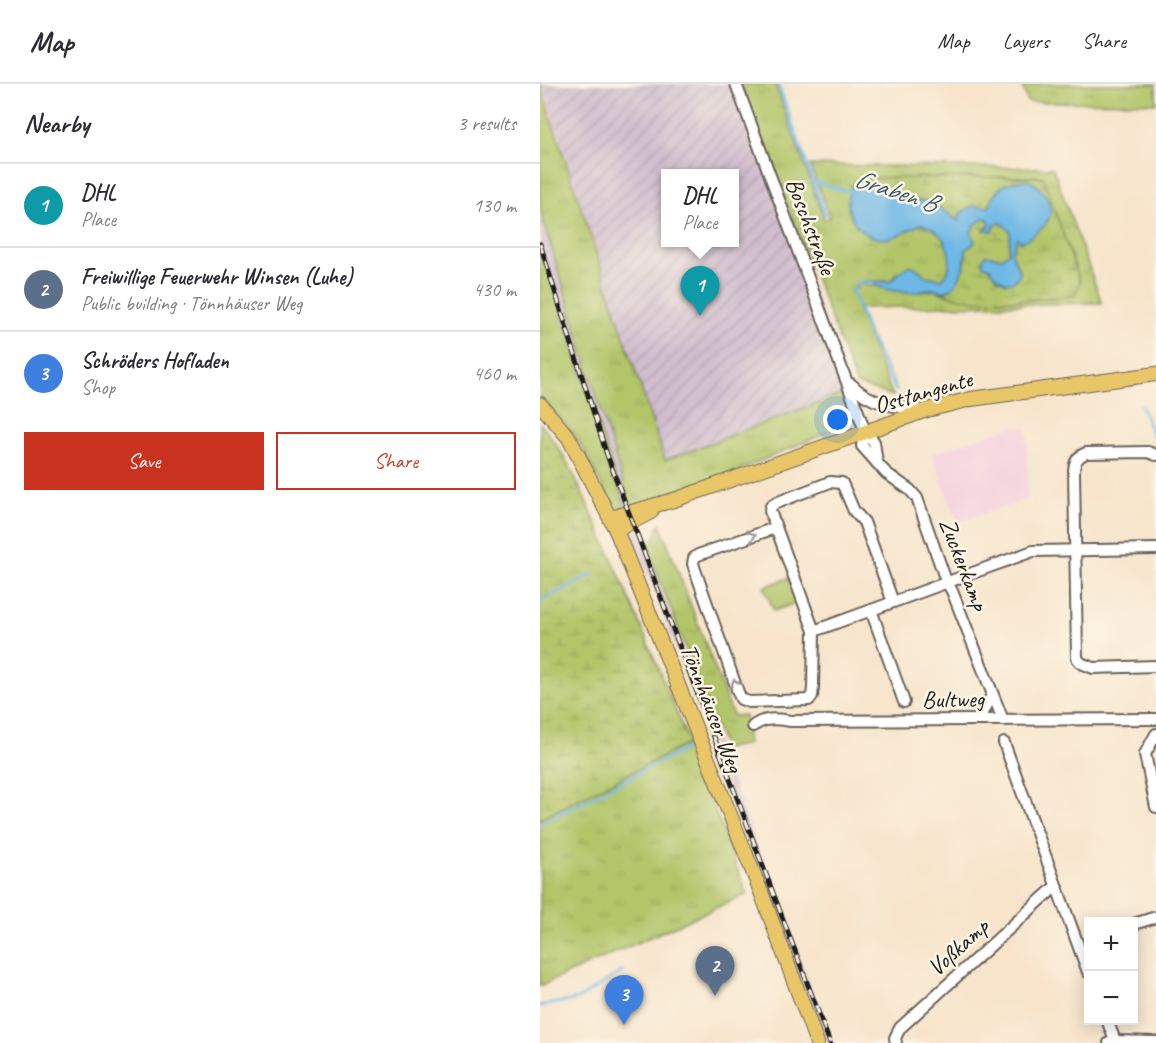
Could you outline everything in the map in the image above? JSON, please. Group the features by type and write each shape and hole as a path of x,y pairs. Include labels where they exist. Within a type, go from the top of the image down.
{"main road":[{"name":"Osttangente","path":"614,524 677,499 927,410 970,399 1156,374"},
{"name":"Tönnhäuser Weg","path":"540,404 569,438 614,524 761,892 817,1043"}],"street":[{"name":"Boschstraße","path":"736,84 865,431"},
{"path":"848,382 870,400 888,406 927,410"},
{"name":"Zuckerkamp","path":"865,431 874,442 877,463 917,498 946,581 1003,720"},
{"path":"1156,455 1148,452 1086,453 1075,462 1074,470 1077,658 1081,663 1093,668 1156,666"},
{"path":"775,528 694,558 693,564 741,699 749,702 803,701 809,700 813,688 814,631 775,528 771,506 830,482 842,483 854,512 864,522 892,602"},
{"path":"814,631 1033,551 1156,549"},
{"path":"871,610 904,702"},
{"path":"977,719 983,714 992,695"},
{"name":"Bultweg","path":"753,726 760,720 772,718 791,721 1156,719"},
{"path":"1156,734 1145,754 1156,807"},
{"path":"1004,743 1056,886 1083,943 1089,971"},
{"name":"Voßkamp","path":"896,1043 895,1038 900,1028 1056,886"},
{"path":"1138,923 1156,917"},
{"path":"1108,1025 1113,1042 1156,1042"}],"shaded area":[{"path":"542,84 736,84 848,382 842,394 665,460"},
{"path":"540,210 630,506 715,738 832,1043 826,1043 821,1031 623,507 540,262"},
{"path":"1011,427 1027,428 1028,499 958,522 931,454"}],"green space":[{"path":"540,84 665,460 842,394 840,418 833,430 716,480 630,506 540,210"},
{"path":"741,84 775,84 824,219 830,218 810,165 1053,168 1102,303 857,308 893,396 856,384","holes":["1042,177 1080,281 1075,295 1029,300 978,299 947,295 935,290 895,291 861,284 851,291 854,286 863,281 891,281 897,272 941,279 947,275 950,262 947,247 935,230 924,225 917,226 859,183 868,184 867,178"]},
{"path":"1021,84 1156,84 1156,103 1028,102"},
{"path":"1043,177 1080,282 1075,295 1007,300 969,299 943,292 947,291 965,266 966,250 975,242 971,233 974,226 983,218 988,219 990,225 1000,222 1010,231 1009,252 1002,258 996,259 990,268 996,277 1006,283 1014,280 1020,274 1012,253 1017,237 1022,242 1048,221 993,196 989,208 959,222 930,201 905,200 890,191 883,191 868,184 867,178"},
{"path":"540,244 626,509 620,508 609,499 579,442 563,420 540,397"},
{"path":"540,423 565,458 578,484 632,605 689,743 540,819"},
{"path":"660,524 733,716 745,715 748,744 724,749 647,547 655,537"},
{"path":"788,578 798,602 774,611 764,587"},
{"path":"689,743 747,894 540,986 540,819"}],"water":[{"path":"1028,180 1043,192 1049,202 1050,214 1046,223 1033,235 1022,242 1017,238 1012,253 1020,274 1014,281 1006,283 996,277 990,268 984,266 982,261 986,255 1002,258 1009,252 1010,231 1000,222 995,225 993,231 984,230 990,225 988,219 983,218 974,226 971,233 975,242 966,250 960,276 948,290 900,292 882,288 872,282 891,281 907,266 914,267 925,276 941,279 946,275 950,263 948,249 942,237 921,224 900,235 886,239 867,234 860,229 850,213 848,204 852,185 868,184 883,191 890,191 905,200 930,201 959,221 960,213 972,206 989,207 995,194 1008,183"}],"waterway":[{"name":"Graben B","path":"778,84 825,215"},
{"name":"Graben B","path":"812,181 851,192"},
{"name":"Graben B","path":"874,282 857,283 852,290 866,328 896,390"},
{"name":"Graben B","path":"1141,405 1153,435 1156,435"},
{"path":"540,601 592,575"},
{"path":"540,824 689,747"},
{"path":"540,1006 578,999 623,971"}],"railway":[{"path":"540,244 607,455 830,1043"}],"place":[{"name":"DHL","path":"700,316"},
{"name":"Freiwillige Feuerwehr Winsen (Luhe)","path":"715,996"},
{"name":"Schröders Hofladen","path":"624,1025"}]}
